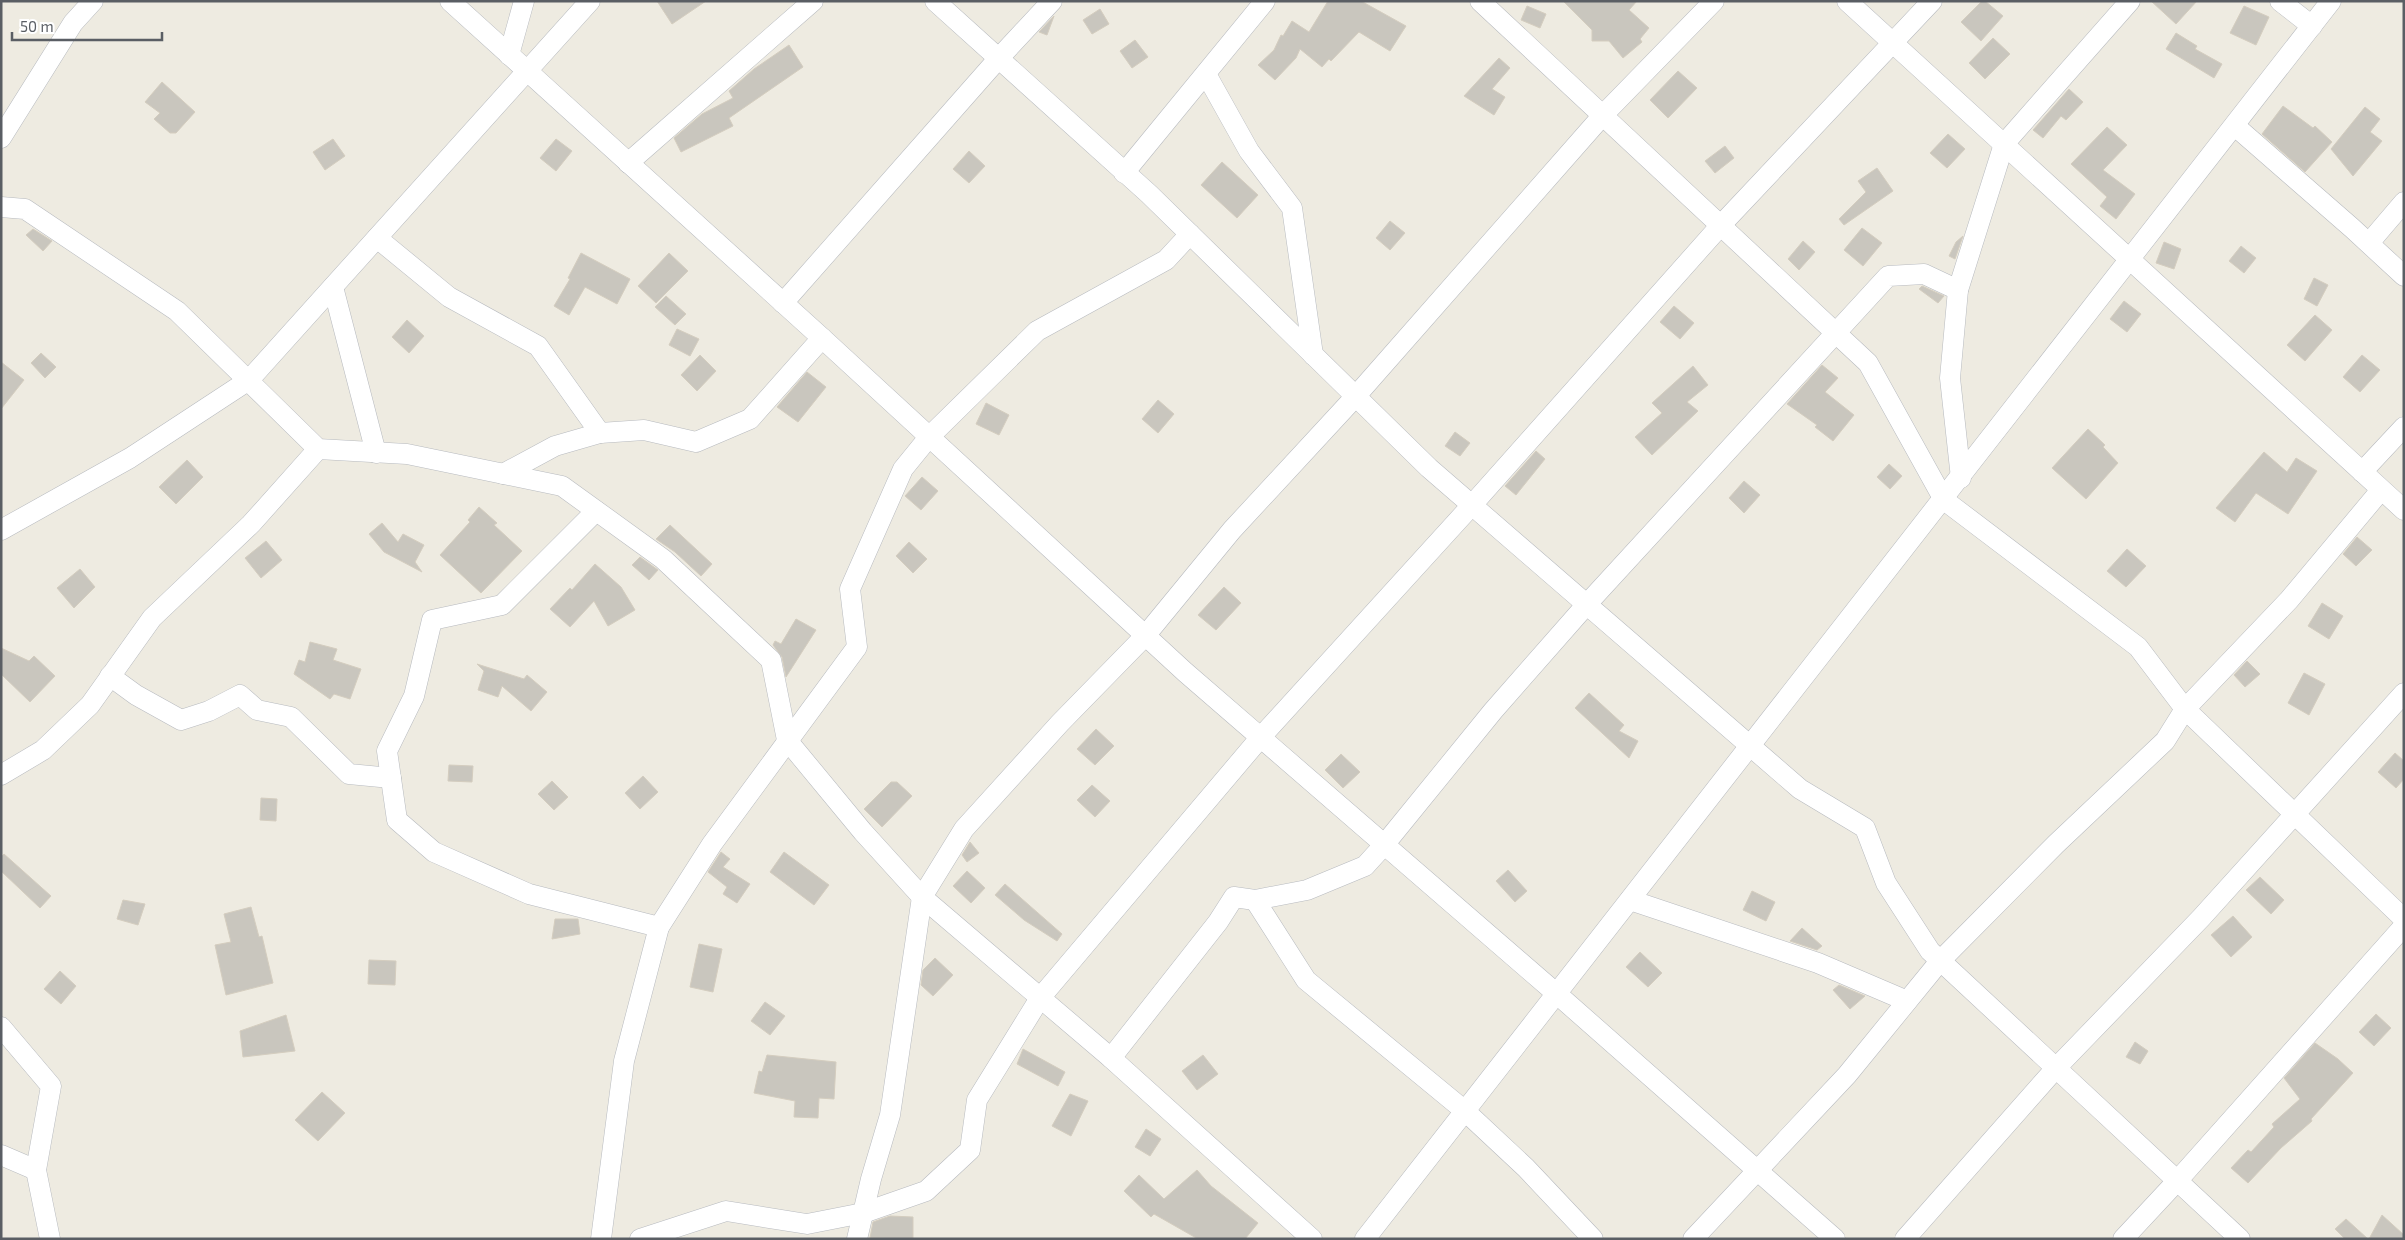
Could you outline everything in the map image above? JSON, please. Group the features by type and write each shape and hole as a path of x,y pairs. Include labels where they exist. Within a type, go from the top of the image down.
{"street":[{"path":"1,138 73,23 92,1"},
{"path":"450,1 822,338 1145,636 1260,738 1557,994 1835,1239"},
{"path":"509,55 524,1"},
{"path":"1,530 130,458 249,380 590,1"},
{"path":"628,163 813,1"},
{"path":"935,1 1190,234 1429,468 1800,789 1865,828 1886,882 1930,951 2240,1239"},
{"path":"783,303 998,59 1052,1"},
{"path":"1124,173 1265,1"},
{"path":"1480,1 1868,363 1944,500 2138,647 2185,709 2404,920"},
{"path":"857,1239 890,1115 922,897 964,829 1060,723 1145,636 1232,530 1355,397 1603,115 1714,1"},
{"path":"1847,1 2404,510"},
{"path":"640,1239 726,1211 807,1224 863,1213 926,1191 970,1150 977,1100 1040,998 1260,738 1472,505 1721,225 1932,1"},
{"path":"1961,478 1950,378 1958,290 2004,144 2130,1"},
{"path":"2280,1 2312,26"},
{"path":"1365,1239 1944,500 2331,1"},
{"path":"1206,74 1249,151 1292,208 1313,355"},
{"path":"2235,126 2404,276"},
{"path":"2369,243 2404,202"},
{"path":"1,207 25,209 177,311 318,449 408,454 562,486 663,559 770,660 787,740 863,832 922,897 1111,1058 1312,1239"},
{"path":"601,1239 624,1061 659,927 712,844 749,796 787,740 856,647 850,589 903,469 929,437 1037,331 1166,260 1190,234"},
{"path":"377,238 449,297 538,346 600,433"},
{"path":"1111,1058 1218,922 1234,897 1255,900 1315,887 1365,866 1493,711 1587,604 1837,334 1888,276 1924,274 1958,290"},
{"path":"333,287 376,453"},
{"path":"503,474 555,446 600,433 644,430 696,442 750,419 822,338"},
{"path":"2362,472 2404,427"},
{"path":"1,775 43,750 90,705 152,618 251,524 318,449"},
{"path":"1693,1239 1847,1075 1940,961 2056,844 2165,741 2185,709 2289,600 2382,490"},
{"path":"596,511 502,605 432,620 414,696 386,751 397,820 434,852 529,894 659,927"},
{"path":"110,676 136,695 181,720 209,710 240,695 258,710 291,718 349,774 391,778"},
{"path":"1905,1239 2056,1068 2201,918 2404,693"},
{"path":"1255,900 1306,980 1465,1111 1526,1168 1592,1239"},
{"path":"1630,900 1818,963 1907,1001"},
{"path":"2122,1239 2178,1180 2404,926"},
{"path":"1,1027 51,1086 36,1170 50,1239"},
{"path":"1,1155 36,1170"}],"building":[{"path":"657,1 706,1 672,24"},
{"path":"1328,1 1361,1 1406,26 1390,51 1359,32 1331,61 1329,59 1322,67 1300,49 1296,58 1275,80 1258,65 1274,50 1281,35 1283,36 1292,21 1309,32"},
{"path":"1563,1 1637,1 1629,10 1649,28 1640,39 1642,42 1623,58 1609,41 1592,41 1592,30"},
{"path":"1982,1 1985,1 2003,16 1981,41 1961,22"},
{"path":"2151,1 2197,1 2176,24"},
{"path":"1527,6 1546,14 1540,28 1521,20"},
{"path":"2244,6 2269,17 2256,45 2230,33"},
{"path":"1100,9 1109,24 1092,34 1083,20"},
{"path":"1054,16 1047,35 1039,32"},
{"path":"2176,33 2197,46 2195,49 2222,64 2214,78 2166,49"},
{"path":"1993,38 2010,54 1985,79 1969,63"},
{"path":"1135,40 1148,57 1132,68 1120,51"},
{"path":"789,45 803,67 729,118 733,126 681,152 674,138 702,114 733,98 729,91 754,69"},
{"path":"1499,58 1510,68 1492,89 1505,97 1494,115 1464,96"},
{"path":"1678,71 1697,88 1668,118 1650,100"},
{"path":"162,82 195,112 176,133 170,133 154,119 160,113 145,102"},
{"path":"2069,89 2083,102 2066,120 2061,116 2043,138 2033,130"},
{"path":"2283,106 2313,128 2315,126 2332,142 2305,172 2262,134"},
{"path":"2365,107 2380,119 2370,132 2382,141 2353,176 2331,149"},
{"path":"2107,127 2127,145 2103,170 2135,194 2116,219 2100,206 2107,197 2071,164"},
{"path":"1948,134 1965,149 1947,168 1930,153"},
{"path":"333,139 345,156 325,170 313,152"},
{"path":"556,139 572,151 556,171 540,158"},
{"path":"1725,146 1734,158 1715,173 1705,161"},
{"path":"969,151 985,166 969,183 953,169"},
{"path":"1222,162 1258,195 1237,218 1201,185"},
{"path":"1877,168 1893,191 1844,225 1839,219 1866,192 1858,181"},
{"path":"1390,221 1405,233 1390,250 1376,238"},
{"path":"1862,228 1882,243 1863,266 1844,250"},
{"path":"33,229 52,241 43,251 26,235"},
{"path":"1963,236 1955,259 1949,256 1956,242"},
{"path":"1803,241 1815,252 1799,270 1788,259"},
{"path":"2164,242 2181,249 2174,269 2156,263"},
{"path":"2241,246 2256,258 2244,273 2229,261"},
{"path":"581,253 630,279 617,304 585,287 569,315 554,306 570,279 568,278"},
{"path":"669,253 688,271 656,303 638,286"},
{"path":"2314,278 2328,285 2317,306 2304,299"},
{"path":"1922,286 1944,296 1938,303 1919,289"},
{"path":"666,296 686,314 675,325 655,307"},
{"path":"2124,301 2141,314 2127,332 2110,319"},
{"path":"1674,306 1694,323 1680,339 1660,322"},
{"path":"2315,315 2332,330 2305,361 2287,345"},
{"path":"407,320 424,336 409,353 392,337"},
{"path":"677,329 699,339 690,356 669,345"},
{"path":"41,353 56,367 45,378 31,363"},
{"path":"700,355 716,371 697,391 681,375"},
{"path":"2362,355 2380,370 2360,392 2343,377"},
{"path":"1,362 24,380 1,409"},
{"path":"1822,365 1838,378 1825,392 1854,415 1833,441 1815,427 1817,425 1787,404"},
{"path":"1693,366 1708,385 1687,402 1698,411 1652,455 1635,437 1662,413 1652,403"},
{"path":"807,372 826,387 798,422 777,407"},
{"path":"1158,400 1174,414 1158,433 1142,419"},
{"path":"986,403 1009,415 999,435 976,424"},
{"path":"2088,429 2105,445 2103,447 2118,463 2086,499 2052,468"},
{"path":"1455,432 1470,443 1460,456 1445,446"},
{"path":"1536,451 1545,459 1516,495 1505,486"},
{"path":"2264,452 2287,472 2296,458 2317,471 2288,514 2256,493 2235,522 2216,508"},
{"path":"187,460 203,477 176,504 159,487"},
{"path":"1889,464 1902,476 1890,489 1877,477"},
{"path":"922,477 938,491 921,510 905,496"},
{"path":"1744,481 1760,495 1744,513 1729,498"},
{"path":"479,507 497,523 494,525 522,551 481,593 440,555 470,522 468,520"},
{"path":"382,523 398,542 403,534 424,545 415,562 422,572 384,552 369,534"},
{"path":"670,525 712,564 701,576 675,552 656,539"},
{"path":"2357,537 2372,550 2356,566 2343,554"},
{"path":"266,541 282,560 261,578 245,558"},
{"path":"909,542 927,559 913,573 896,556"},
{"path":"2127,549 2146,566 2126,587 2107,571"},
{"path":"640,557 658,570 649,580 632,565"},
{"path":"595,564 621,587 635,610 608,626 594,601 570,627 550,609 570,588 572,590"},
{"path":"80,569 95,587 74,608 57,588"},
{"path":"1224,587 1241,603 1216,630 1198,615"},
{"path":"2322,603 2343,616 2329,639 2308,626"},
{"path":"796,619 816,630 786,677 782,657 773,645 775,641 781,644"},
{"path":"310,642 337,649 333,660 361,669 350,699 334,694 330,699 294,674 299,660 305,662"},
{"path":"1,648 29,661 34,656 55,676 30,702 1,674"},
{"path":"2247,661 2260,674 2245,687 2234,675"},
{"path":"477,664 524,679 527,675 547,692 531,711 502,686 498,697 478,690 484,671"},
{"path":"2304,673 2325,684 2309,715 2288,703"},
{"path":"1589,693 1624,725 1619,731 1638,741 1629,758 1575,708"},
{"path":"1096,729 1114,746 1095,765 1077,749"},
{"path":"2395,753 2404,761 2404,779 2396,788 2378,772"},
{"path":"1341,754 1360,772 1343,788 1325,770"},
{"path":"449,765 473,766 472,782 448,781"},
{"path":"643,776 658,792 640,809 625,793"},
{"path":"552,781 568,797 554,810 538,794"},
{"path":"891,782 897,782 912,796 882,827 864,809"},
{"path":"1092,785 1110,801 1095,817 1077,800"},
{"path":"261,798 277,799 276,821 260,820"},
{"path":"970,842 979,853 967,862 962,855"},
{"path":"721,852 730,859 723,867 750,884 737,903 723,894 727,887 708,872"},
{"path":"784,852 829,885 814,905 770,872"},
{"path":"4,854 51,896 40,908 1,871 1,857"},
{"path":"1508,870 1527,891 1515,902 1496,881"},
{"path":"967,871 985,888 971,903 953,886"},
{"path":"2260,877 2284,900 2271,914 2246,890"},
{"path":"1005,884 1062,934 1057,941 1024,920 995,895"},
{"path":"1752,891 1775,902 1766,921 1743,910"},
{"path":"123,900 145,904 138,925 117,919"},
{"path":"251,907 259,937 262,936 273,983 226,995 215,945 231,942 224,914"},
{"path":"2233,916 2252,937 2231,957 2211,935"},
{"path":"555,919 578,919 580,934 552,939"},
{"path":"1802,928 1822,946 1817,950 1790,941"},
{"path":"699,944 722,949 713,992 690,987"},
{"path":"1640,952 1662,973 1648,987 1626,967"},
{"path":"935,958 953,975 933,996 921,985 923,970"},
{"path":"369,960 396,961 395,985 368,984"},
{"path":"60,971 76,986 61,1004 44,989"},
{"path":"1839,985 1865,996 1850,1009 1833,990"},
{"path":"765,1002 785,1016 770,1035 751,1021"},
{"path":"2376,1014 2391,1028 2374,1046 2359,1032"},
{"path":"286,1015 295,1051 243,1057 240,1031"},
{"path":"2135,1042 2148,1051 2140,1064 2126,1057"},
{"path":"2315,1043 2338,1059 2353,1073 2311,1119 2312,1121 2281,1148 2248,1183 2231,1168 2248,1150 2251,1152 2274,1127 2272,1124 2300,1099 2284,1078"},
{"path":"1023,1049 1065,1072 1058,1086 1017,1064"},
{"path":"767,1055 836,1062 834,1099 819,1098 818,1118 794,1117 795,1101 754,1093 759,1071 762,1072"},
{"path":"1203,1055 1218,1074 1197,1090 1182,1071"},
{"path":"322,1092 345,1113 318,1141 295,1120"},
{"path":"1070,1094 1088,1101 1071,1136 1052,1126"},
{"path":"1146,1129 1161,1139 1150,1156 1135,1147"},
{"path":"1197,1170 1211,1186 1258,1223 1245,1239 1198,1239 1154,1214 1151,1217 1124,1191 1139,1175 1164,1199"},
{"path":"2382,1215 2404,1235 2404,1239 2369,1239"},
{"path":"890,1216 913,1217 913,1239 870,1238 873,1222"},
{"path":"2346,1219 2368,1239 2345,1239 2335,1229"}]}
